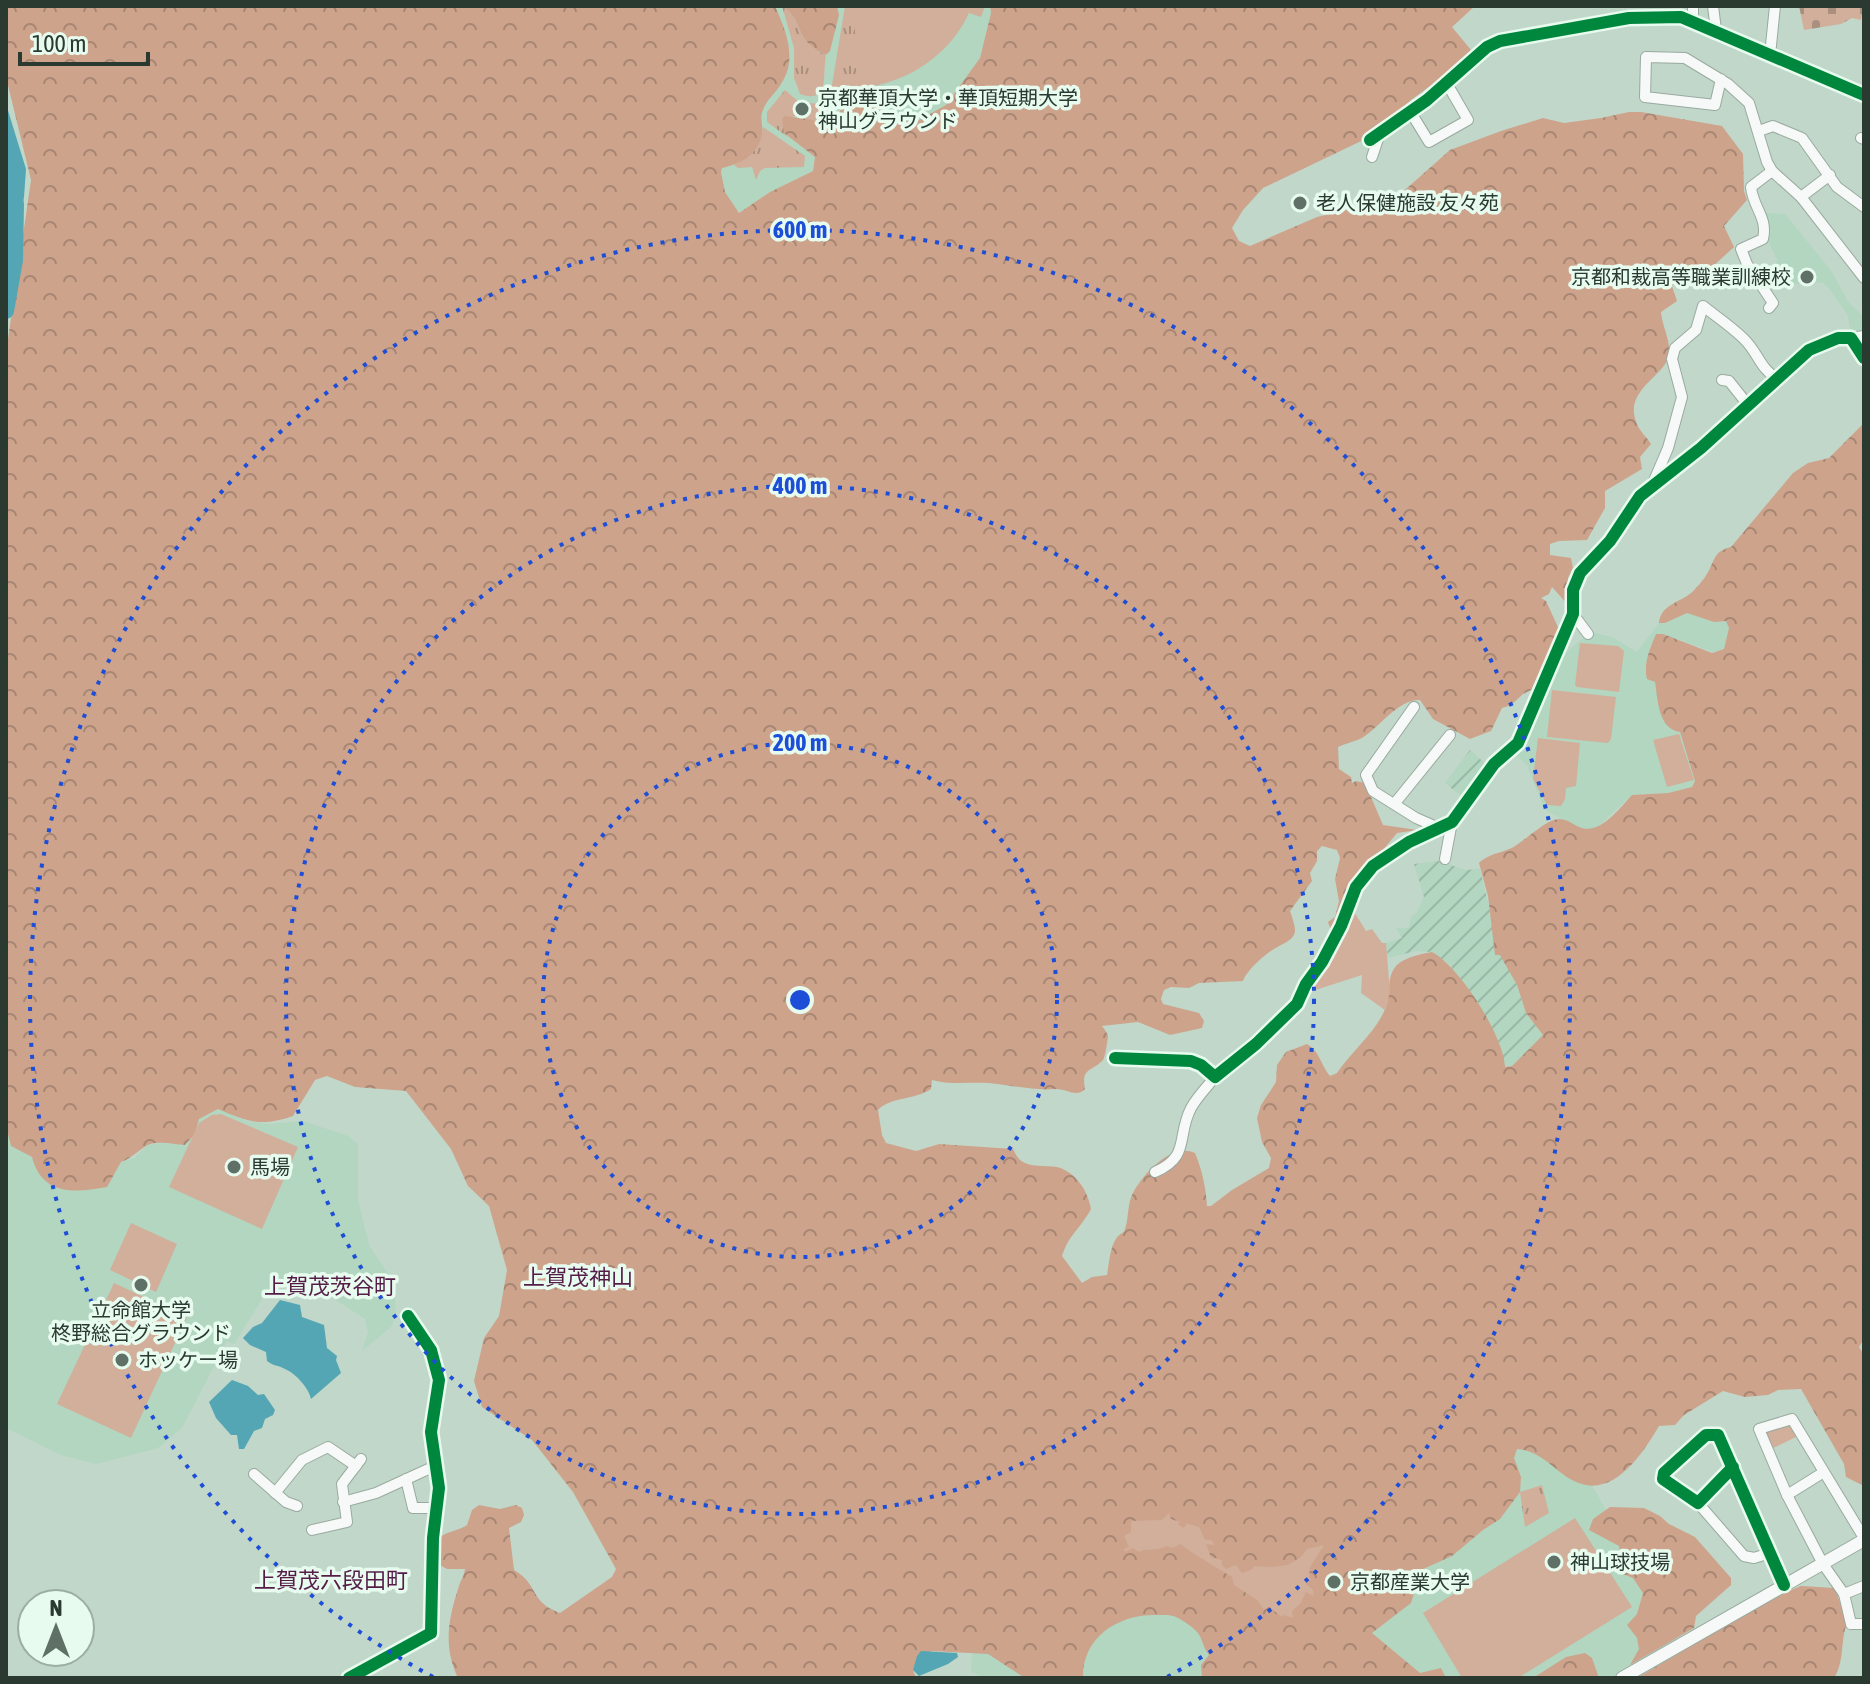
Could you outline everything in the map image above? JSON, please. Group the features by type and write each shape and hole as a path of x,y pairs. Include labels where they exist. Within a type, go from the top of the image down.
{"street":[{"path":"1629,6 1629,18"},
{"path":"1693,6 1693,22"},
{"path":"1713,6 1716,30"},
{"path":"1770,55 1775,6"},
{"path":"1372,157 1374,138 1427,100 1487,47 1500,41 1629,18 1681,17 1864,95 1864,85"},
{"path":"1721,79 1715,105 1645,97 1646,57 1685,58 1721,79 1749,103 1772,171 1801,197 1864,278"},
{"path":"1410,111 1429,142 1468,120 1446,82"},
{"path":"1759,131 1773,126 1802,138 1837,187 1864,207"},
{"path":"1769,308 1773,303 1747,264 1741,249 1763,239 1766,226 1751,187 1772,171"},
{"path":"1801,197 1830,175"},
{"path":"1647,491 1659,474 1682,397 1672,359 1675,348 1696,330 1703,306 1744,339 1756,353 1763,370 1777,379"},
{"path":"1445,859 1452,822 1494,764 1518,743 1573,614 1573,590 1580,573 1610,541 1640,496 1701,448 1809,350 1838,338 1864,336"},
{"path":"1851,338 1864,358"},
{"path":"1722,380 1729,381 1748,405"},
{"path":"1573,614 1588,634"},
{"path":"1414,707 1366,775 1373,791 1416,818 1439,828"},
{"path":"1395,803 1450,735"},
{"path":"1155,1172 1171,1165 1178,1156 1191,1108 1215,1077 1256,1044 1297,1004 1341,926 1356,887 1373,866 1409,842 1452,822"},
{"path":"1115,1058 1191,1061 1215,1077"},
{"path":"349,1678 431,1633 439,1488 431,1432 439,1380 431,1350 408,1316"},
{"path":"1622,1678 1823,1564 1864,1539 1792,1419 1759,1429 1787,1495 1823,1564 1844,1594 1851,1624 1864,1624"},
{"path":"1770,1553 1754,1558 1744,1556 1698,1503 1663,1479 1664,1473 1706,1435 1718,1435 1733,1467 1784,1585"},
{"path":"275,1493 302,1460 328,1447 358,1463 342,1484 347,1522 312,1530"},
{"path":"343,1502 376,1493 435,1466"},
{"path":"1698,1503 1733,1467"},
{"path":"1787,1495 1824,1472"},
{"path":"254,1474 275,1493 297,1506"},
{"path":"406,1479 413,1508 436,1508"},
{"path":"1844,1594 1864,1586"}],"shaded area":[{"name":"京都華頂大学・華頂短期大学 神山グラウンド","path":"775,6 782,6 790,25 795,48 796,88 825,77 824,59 830,51 839,15 837,6 990,6 991,13 980,58 946,105 915,123 883,114 881,105 844,104 838,116 784,133 815,157 813,171 770,192 740,212 725,192 721,168 736,163 763,127 763,109 788,70 790,51"},
{"name":"京都和裁高等職業訓練校","path":"1765,213 1785,214 1832,272 1849,303 1864,317 1864,334 1851,335 1848,316 1823,283 1787,285 1771,266 1778,261 1768,241 1770,227"},
{"path":"1687,613 1714,622 1726,621 1730,627 1724,649 1713,652 1663,634 1651,644 1645,670 1655,682 1658,700 1673,731 1680,732 1696,781 1692,787 1668,793 1632,795 1595,829 1580,829 1544,809 1527,765 1513,753 1521,748 1558,660 1590,632 1612,637 1637,652 1659,623"},
{"path":"1470,750 1488,766 1465,799 1445,783"},
{"path":"1439,861 1465,870 1480,869 1500,954 1517,985 1526,1013 1543,1035 1512,1066 1504,1067 1502,1051 1450,965 1432,952 1416,951 1388,958 1386,943 1402,938 1396,928 1409,928 1411,917 1424,897 1414,864"},
{"name":"立命館大学 柊野総合グラウンド","path":"219,1109 247,1121 270,1124 303,1121 348,1136 358,1144 358,1200 369,1245 388,1274 394,1290 396,1308 392,1326 362,1351 368,1332 365,1319 316,1287 296,1280 282,1282 269,1288 234,1344 227,1341 182,1428 158,1448 96,1464 61,1455 6,1428 6,1126 11,1146 107,1187 121,1162 134,1158 148,1145 185,1145 195,1134 199,1119"},
{"name":"京都産業大学","path":"1568,1443 1678,1638 1611,1678 986,1678 971,1672 973,1632 1069,1479"}],"green space":[{"path":"6,6 775,6 788,45 789,65 781,84 763,110 760,142 752,154 722,168 721,172 725,192 739,213 770,192 813,171 815,157 784,133 782,119 785,116 813,120 830,128 848,93 875,93 883,114 914,123 946,105 980,58 990,6 1475,6 1452,27 1471,50 1468,58 1411,100 1380,132 1263,188 1232,228 1239,241 1250,246 1317,217 1377,207 1397,197 1450,150 1543,118 1564,123 1641,112 1722,126 1743,154 1747,200 1724,226 1734,247 1710,269 1695,272 1672,286 1677,301 1661,312 1669,355 1635,402 1637,424 1651,444 1640,457 1642,469 1605,491 1605,508 1587,540 1550,544 1550,555 1571,558 1573,568 1568,578 1569,606 1552,587 1549,594 1541,598 1546,601 1562,636 1535,688 1502,708 1491,731 1470,739 1433,719 1420,700 1404,704 1362,738 1338,747 1339,769 1351,777 1352,783 1365,783 1383,825 1417,830 1397,833 1346,905 1332,933 1328,922 1335,917 1339,901 1335,879 1340,858 1337,850 1322,846 1317,851 1317,861 1310,873 1312,881 1290,911 1295,926 1292,938 1261,959 1243,981 1199,983 1189,988 1171,987 1164,990 1163,1004 1199,1013 1204,1021 1202,1028 1170,1035 1138,1022 1102,1026 1108,1036 1104,1059 1086,1073 1085,1089 1078,1093 932,1080 931,1089 889,1103 878,1110 886,1143 916,1151 939,1144 1013,1149 1024,1163 1057,1167 1070,1173 1084,1189 1091,1209 1062,1256 1082,1283 1092,1277 1107,1275 1113,1244 1126,1227 1132,1195 1150,1170 1167,1156 1176,1152 1195,1153 1207,1206 1269,1168 1271,1158 1262,1142 1257,1118 1261,1105 1276,1082 1277,1065 1286,1052 1307,1044 1315,1051 1330,1076 1337,1073 1382,1016 1391,974 1404,960 1432,952 1443,960 1467,986 1489,1021 1505,1067 1512,1066 1543,1035 1526,1013 1517,985 1500,955 1495,955 1488,896 1479,863 1514,847 1554,820 1563,820 1585,829 1593,828 1608,820 1632,795 1668,793 1692,787 1695,781 1680,732 1673,730 1663,720 1655,682 1647,679 1648,656 1656,634 1712,653 1724,649 1729,628 1726,621 1714,622 1687,613 1665,623 1659,623 1661,616 1668,607 1697,587 1717,554 1731,547 1793,473 1808,463 1829,458 1864,423 1864,1339 1859,1347 1864,1355 1864,1486 1846,1477 1844,1464 1801,1389 1745,1397 1723,1391 1684,1415 1675,1425 1659,1426 1644,1450 1624,1472 1600,1485 1586,1485 1572,1480 1533,1453 1517,1449 1514,1458 1521,1477 1520,1492 1500,1519 1452,1556 1421,1570 1411,1603 1372,1633 1420,1673 1441,1668 1446,1678 1202,1678 1201,1665 1209,1655 1200,1636 1180,1619 1164,1615 1127,1619 1104,1632 1088,1651 1083,1678 1025,1678 988,1654 931,1651 913,1670 916,1678 458,1678 450,1655 449,1633 452,1610 465,1569 447,1569 438,1564 435,1543 442,1536 467,1525 472,1510 479,1505 500,1509 516,1505 522,1508 524,1515 521,1522 509,1528 514,1570 522,1575 550,1609 560,1613 612,1577 616,1569 573,1492 532,1440 482,1407 474,1381 484,1338 499,1316 507,1270 489,1206 468,1186 451,1149 406,1091 355,1087 327,1076 315,1080 293,1116 255,1122 218,1109 199,1119 195,1134 185,1145 150,1144 121,1162 107,1187 95,1189 61,1189 52,1185 43,1179 32,1157 11,1146 6,1126 6,353 31,180 6,77"},
{"path":"782,6 794,18 808,43 826,55 823,85 817,95 800,94 794,78 794,48"},
{"path":"782,6 837,6 839,15 830,51 826,55 808,43 794,18"},
{"path":"845,6 855,6 855,65 864,91 848,93 842,109 831,97 831,91"},
{"path":"855,6 985,6 981,17 969,13 951,42 925,64 895,80 862,88 855,65"},
{"path":"1799,6 1864,6 1861,20 1852,18 1841,24 1804,30"},
{"path":"785,90 799,102 829,105 839,114 830,128 794,116 784,133 789,138 767,122 767,112"},
{"path":"763,127 805,156 804,167 765,168 756,180 752,167 738,168 734,165 757,145"},
{"path":"1580,643 1618,646 1624,651 1619,692 1575,685"},
{"path":"1552,690 1616,697 1608,743 1547,737"},
{"path":"1679,734 1694,780 1667,787 1653,740"},
{"path":"1538,738 1580,743 1576,786 1566,788 1561,806 1547,805 1533,779"},
{"path":"1351,907 1366,931 1372,929 1382,943 1386,943 1390,992 1385,1010 1361,993 1362,975 1306,993"},
{"name":"馬場","path":"221,1114 298,1147 262,1229 169,1187 199,1123 212,1115"},
{"path":"131,1223 177,1244 156,1292 110,1270"},
{"name":"ホッケー場","path":"114,1283 187,1317 131,1438 57,1404"},
{"path":"1786,1424 1793,1426 1798,1436 1771,1449 1765,1434"},
{"path":"1542,1485 1549,1513 1525,1527 1520,1492"},
{"path":"1610,1507 1644,1508 1660,1516 1695,1537 1731,1578 1731,1585 1696,1616 1694,1628 1630,1665 1639,1649 1637,1638 1627,1625 1637,1614 1643,1593 1633,1578 1623,1574 1619,1546 1589,1530 1593,1519"},
{"path":"1169,1513 1171,1519 1180,1522 1178,1524 1183,1528 1186,1523 1199,1527 1205,1540 1211,1540 1215,1545 1206,1544 1211,1557 1222,1560 1226,1569 1236,1565 1242,1573 1255,1566 1288,1565 1307,1549 1324,1545 1310,1567 1311,1580 1306,1584 1313,1590 1314,1596 1306,1592 1292,1611 1293,1618 1282,1617 1269,1607 1264,1610 1257,1600 1234,1585 1232,1577 1180,1544 1173,1548 1166,1546 1139,1552 1133,1548 1125,1552 1124,1549 1129,1547 1124,1536 1131,1532 1131,1521 1162,1520"},
{"name":"神山球技場","path":"1575,1518 1632,1607 1518,1678 1462,1678 1423,1613"},
{"path":"1801,1586 1835,1588 1847,1623 1840,1665 1834,1678 1637,1678 1774,1597"},
{"path":"1585,1653 1592,1658 1599,1678 1533,1678 1566,1657"}],"water":[{"path":"6,104 26,169 24,197 6,278 6,234 13,203 12,173 6,157"},
{"path":"280,1300 300,1305 302,1317 324,1325 327,1348 337,1356 341,1373 311,1399 297,1377 269,1363 266,1352 243,1338 253,1327 262,1323"},
{"path":"232,1380 248,1386 258,1395 264,1394 275,1410 265,1419 262,1428 254,1431 244,1449 239,1449 237,1435 231,1435 216,1418 209,1402"},
{"path":"921,1651 957,1653 958,1657 919,1676 913,1670"}],"waterway":[{"path":"6,151 16,204 15,260 6,311"}],"cycle path":[{"path":"1370,140 1427,100 1487,47 1500,41 1629,18 1681,17 1864,95"},
{"path":"1115,1058 1191,1061 1215,1077 1256,1044 1297,1004 1341,926 1356,887 1373,866 1409,842 1452,822 1494,764 1518,743 1573,614 1573,590 1580,573 1610,541 1640,496 1701,448 1809,350 1838,338 1851,338 1864,358"},
{"path":"349,1678 431,1633 433,1538 439,1488 431,1432 439,1380 431,1350 408,1316"},
{"path":"1733,1467 1698,1503 1663,1479 1664,1473 1706,1435 1718,1435 1784,1585"}],"place":[{"name":"京都華頂大学・華頂短期大学 神山グラウンド","path":"802,109"},
{"name":"老人保健施設 友々苑","path":"1300,203"},
{"name":"京都和裁高等職業訓練校","path":"1807,277"},
{"name":"馬場","path":"234,1167"},
{"name":"立命館大学 柊野総合グラウンド","path":"141,1285"},
{"name":"ホッケー場","path":"122,1360"},
{"name":"神山球技場","path":"1554,1562"},
{"name":"京都産業大学","path":"1334,1582"}],"district":[{"name":"上賀茂神山","path":"578,1277"},
{"name":"上賀茂茨谷町","path":"330,1286"},
{"name":"上賀茂六段田町","path":"331,1580"}]}
